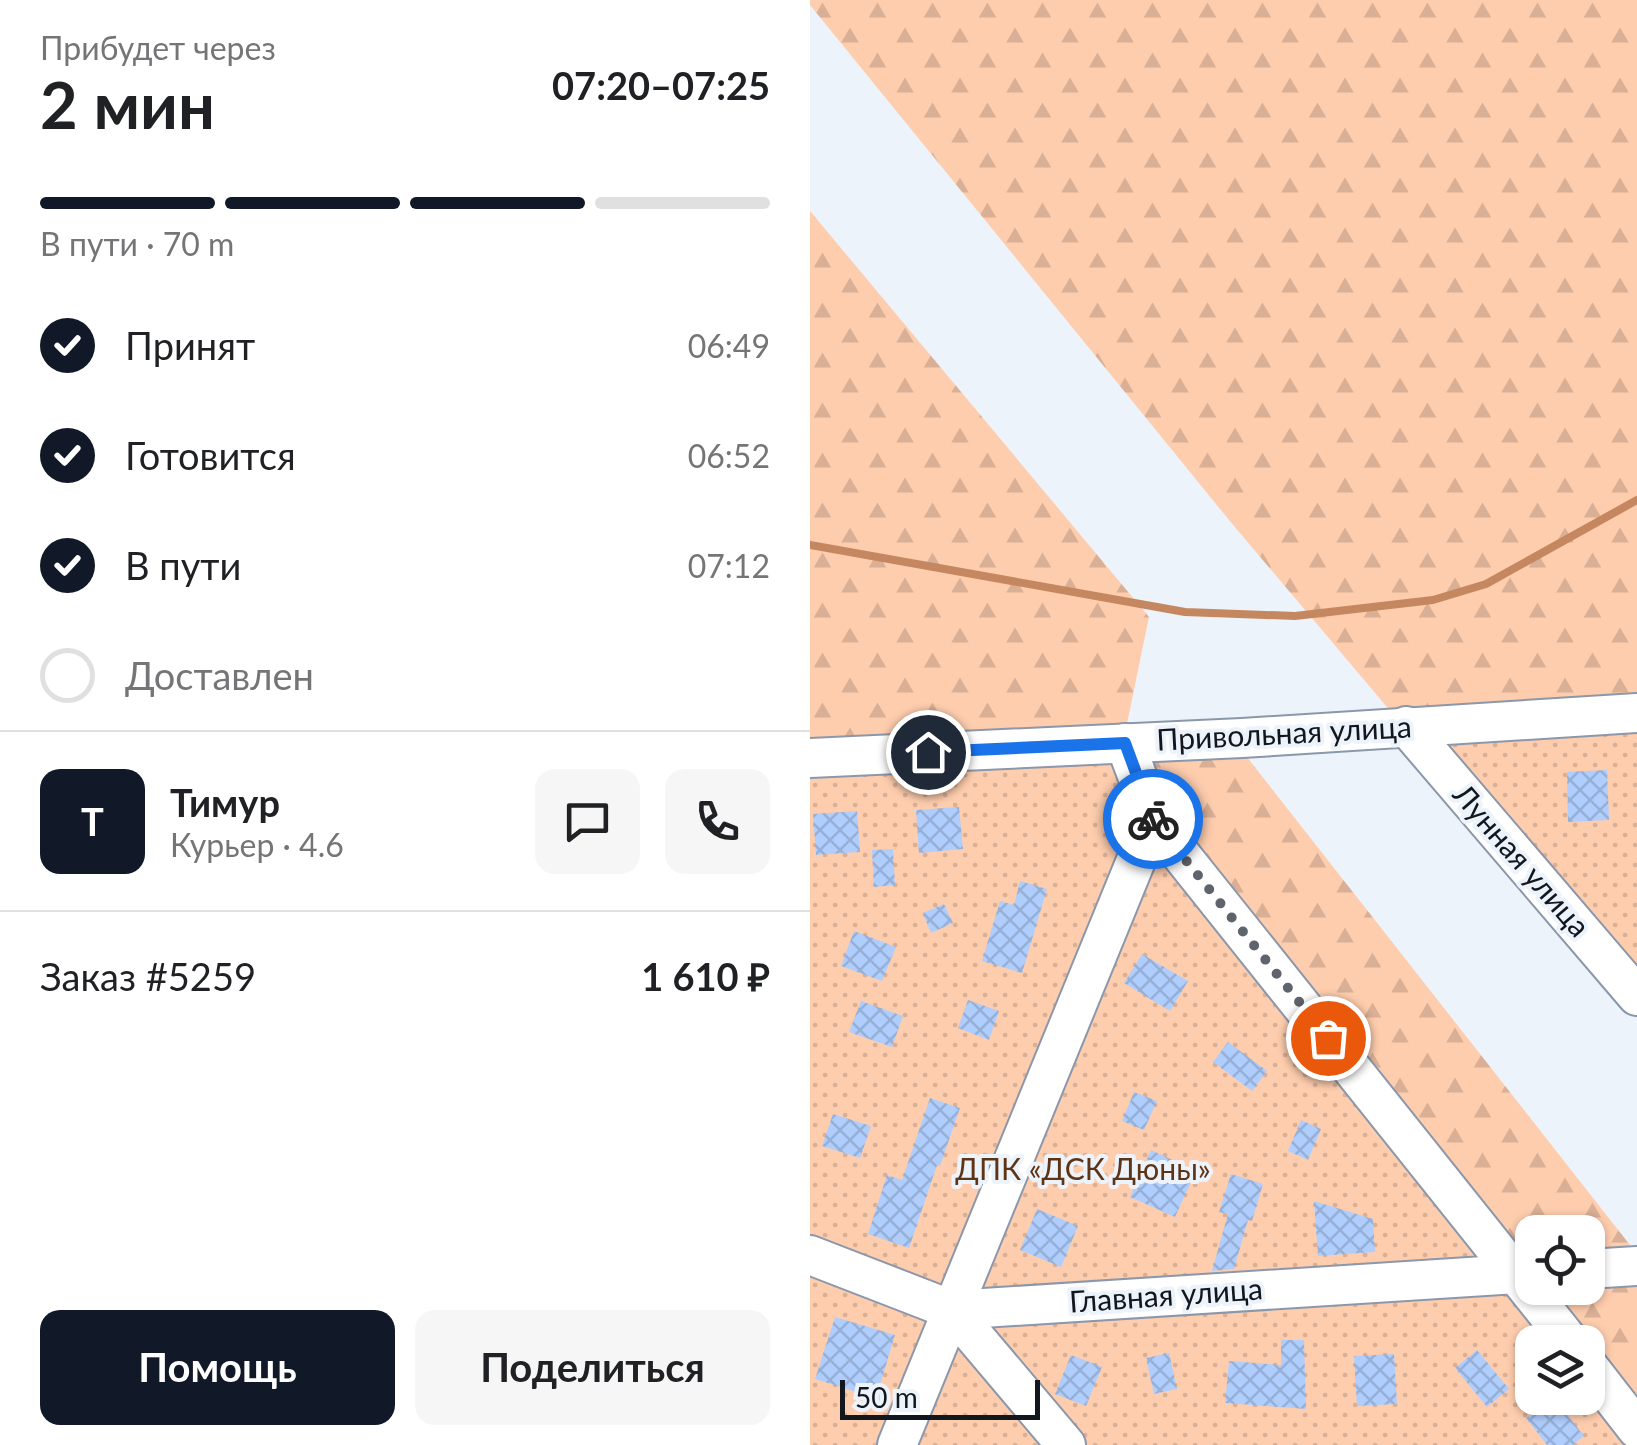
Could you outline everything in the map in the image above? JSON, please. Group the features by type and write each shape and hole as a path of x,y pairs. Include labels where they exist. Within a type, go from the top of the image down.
{"street":[{"name":"Привольная улица","path":"810,758 1637,712"},
{"name":"Лунная улица","path":"1406,726 1637,996"},
{"path":"1125,743 1153,819 1515,1262"},
{"path":"897,1445 1153,819"},
{"name":"Главная улица","path":"810,1255 952,1310 1515,1275"},
{"path":"1605,1268 1637,1266"},
{"path":"952,1310 1066,1445"},
{"path":"1605,1388 1637,1429"}],"green space":[{"path":"810,0 1637,0 1637,712 1403,726 1229,520 810,5"},
{"path":"810,211 1149,617 1123,743 1232,738 1637,1254 1637,1429 1605,1387 1605,1325 1537,1325 810,758"},
{"path":"1637,712 1637,996 1403,726"},
{"name":"ДПК «ДСК Дюны»","path":"1123,743 1154,821 1515,1273 1515,1305 1540,1305 1556,1325 1515,1325 1515,1415 1605,1415 1605,1393 1637,1445 810,1445 810,758"}],"building":[{"path":"1607,770 1609,820 1568,822 1567,772"},
{"path":"959,807 963,849 919,853 916,810"},
{"path":"857,811 860,852 816,855 813,814"},
{"path":"893,849 895,885 874,887 872,850"},
{"path":"1020,881 1047,889 1022,973 982,961 1000,901 1014,905"},
{"path":"944,904 953,923 931,933 923,913"},
{"path":"854,931 896,947 882,981 841,966"},
{"path":"1142,954 1188,981 1170,1011 1124,983"},
{"path":"968,1000 999,1011 989,1040 958,1028"},
{"path":"861,1001 903,1016 892,1047 849,1032"},
{"path":"1228,1042 1267,1071 1252,1091 1213,1062"},
{"path":"1134,1092 1157,1101 1144,1130 1122,1121"},
{"path":"930,1098 960,1108 909,1248 868,1234 887,1175 902,1180"},
{"path":"833,1114 871,1126 860,1158 822,1146"},
{"path":"1301,1120 1321,1129 1308,1160 1288,1151"},
{"path":"1151,1150 1196,1171 1175,1217 1130,1197"},
{"path":"1231,1174 1263,1184 1234,1269 1212,1271 1228,1214 1219,1212"},
{"path":"1314,1201 1373,1219 1375,1252 1318,1256"},
{"path":"1037,1209 1078,1226 1061,1267 1020,1250"},
{"path":"835,1317 895,1335 876,1398 815,1379"},
{"path":"1281,1340 1304,1340 1306,1409 1225,1403 1229,1361 1281,1365"},
{"path":"1477,1350 1509,1389 1487,1407 1455,1368"},
{"path":"1169,1353 1177,1389 1154,1394 1146,1358"},
{"path":"1394,1354 1397,1404 1357,1406 1354,1356"},
{"path":"1071,1355 1102,1367 1086,1406 1055,1394"},
{"path":"1567,1415 1584,1436 1573,1445 1547,1445 1526,1418"}],"waterway":[{"path":"810,545 1185,612 1295,616 1433,600 1486,584 1637,500"}],"way so far":[{"path":"1153,819 1328,1038"}],"route":[{"path":"928,752 1125,743 1153,819"}]}
